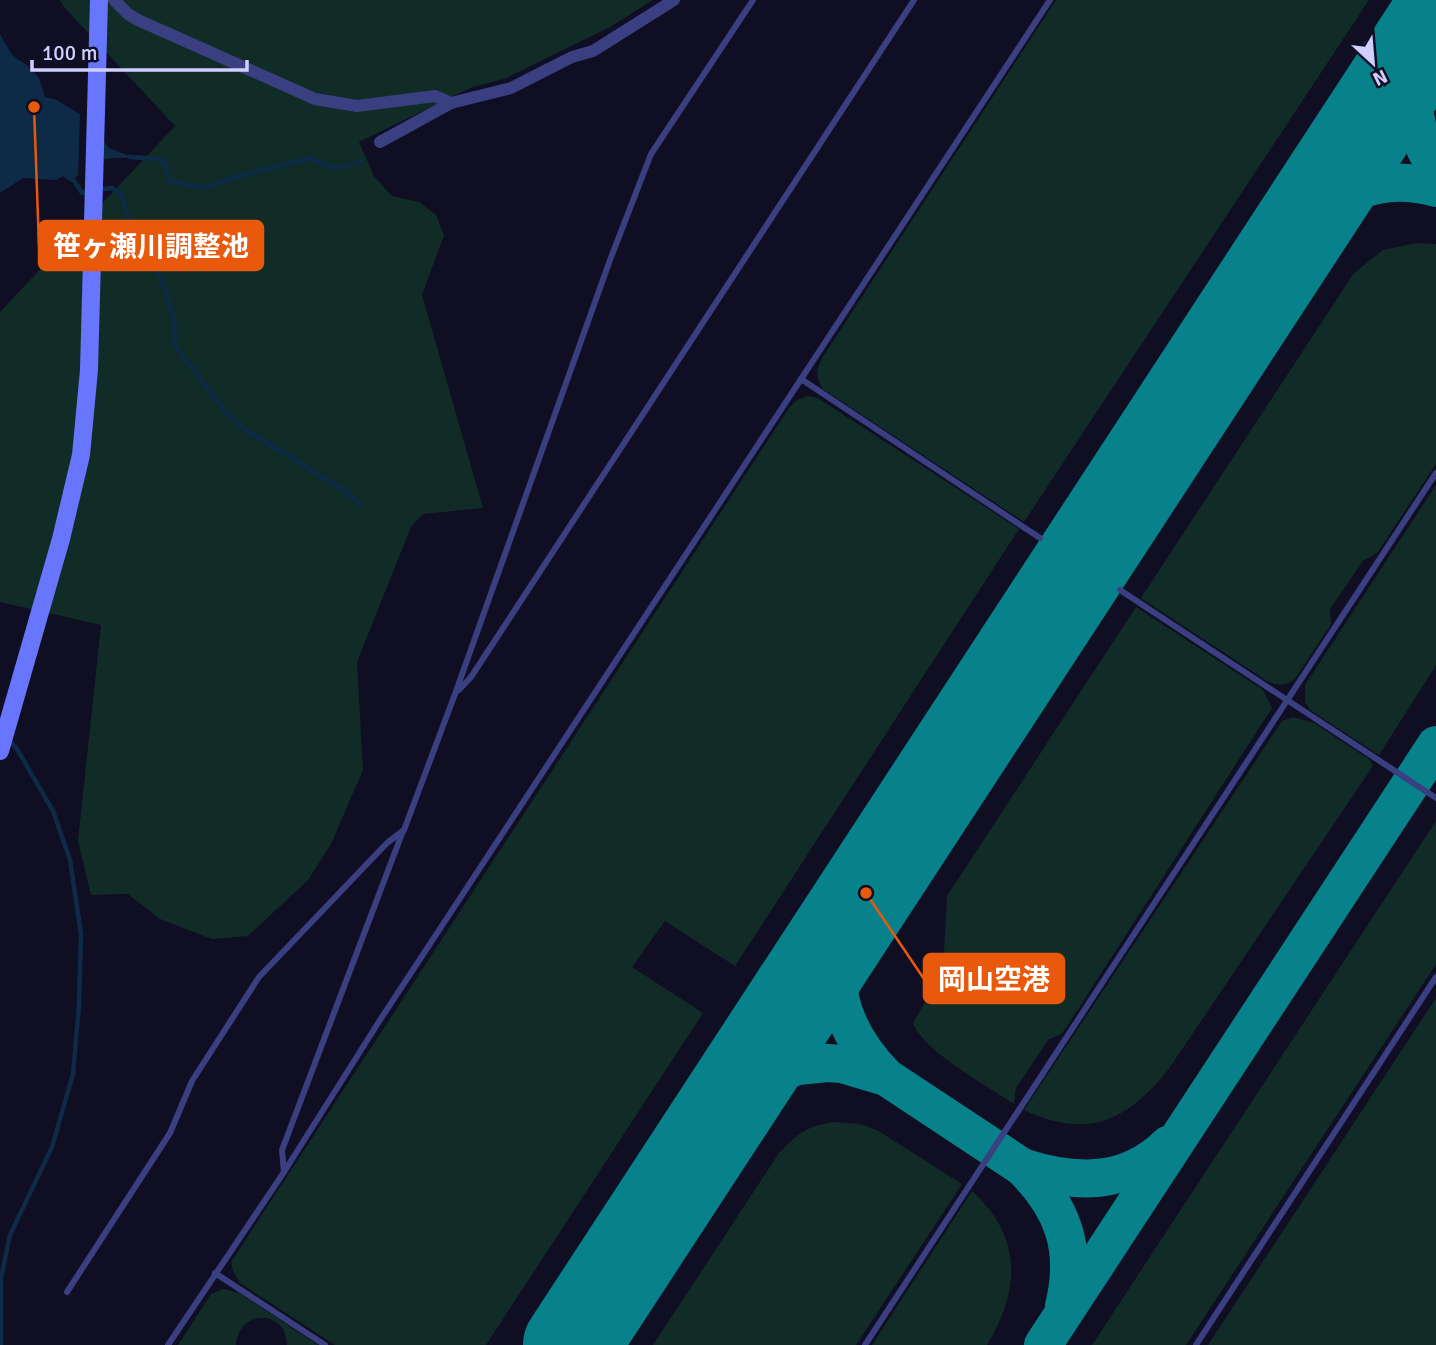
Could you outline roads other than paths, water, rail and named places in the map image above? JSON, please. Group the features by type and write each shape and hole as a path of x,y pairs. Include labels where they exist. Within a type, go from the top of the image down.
{"main road":[{"path":"0,751 61,539 81,455 89,370 99,9"}],"street":[{"path":"114,0 138,20 315,99 357,106 435,96 451,103"},
{"path":"380,142 451,103 510,88 572,57 593,51 674,0"}],"lane":[{"path":"284,1171 282,1150 455,694 650,154 753,0"},
{"path":"455,694 478,666 914,0"},
{"path":"168,1345 1050,0"},
{"path":"801,379 1040,538"},
{"path":"865,1345 1436,474"},
{"path":"1120,590 1436,798"},
{"path":"67,1292 170,1133 192,1081 259,977 387,843 404,830"},
{"path":"1196,1345 1436,977"},
{"path":"215,1273 325,1345"}],"water":[{"path":"0,34 12,55 39,78 45,97 55,99 81,115 109,148 135,158 99,161 86,168 71,182 63,176 56,180 23,178 0,193"}],"waterway":[{"path":"130,157 159,159 166,164 169,181 202,188 311,158 337,168 362,161"},
{"path":"71,176 82,193 89,192"},
{"path":"97,190 112,188 122,195 130,223 153,258 165,290 174,318 175,346 225,411 243,428 345,491 360,504"},
{"path":"1,1345 1,1278 10,1235 52,1147 73,1074 81,934 70,860 53,811 17,749 8,739"}],"place":[{"name":"笹ヶ瀬川調整池","path":"34,107"},
{"name":"岡山空港","path":"866,893"}]}
